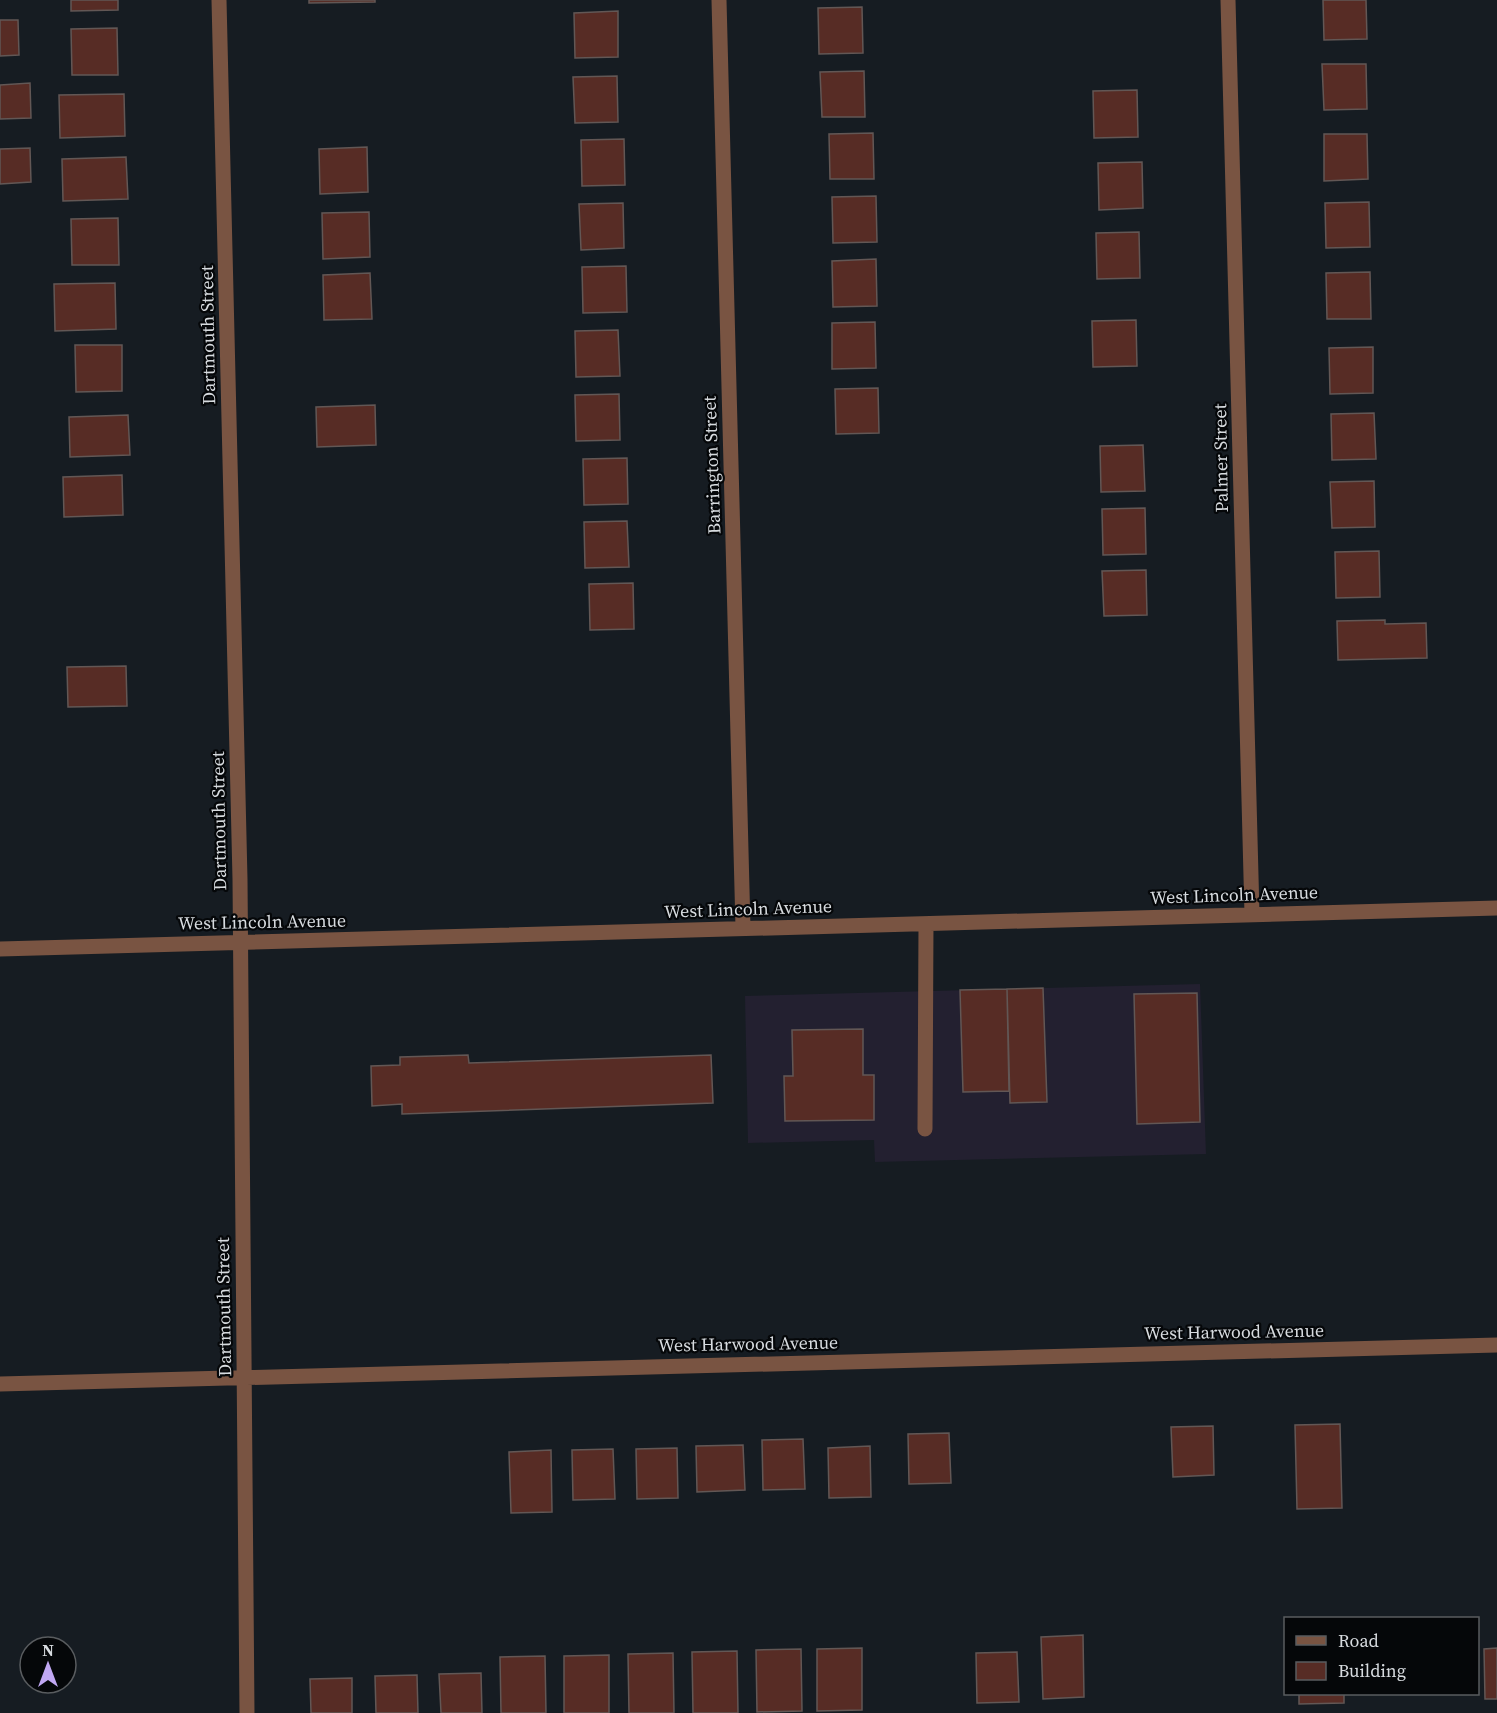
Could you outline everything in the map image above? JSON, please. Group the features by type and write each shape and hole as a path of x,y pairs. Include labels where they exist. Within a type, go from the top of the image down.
{"street":[{"name":"Dartmouth Street","path":"219,0 240,942 247,1713"},
{"name":"Barrington Street","path":"719,0 743,928"},
{"name":"Palmer Street","path":"1228,0 1252,914"},
{"name":"West Lincoln Avenue","path":"0,948 1497,908"},
{"path":"925,1129 926,924"},
{"name":"West Harwood Avenue","path":"0,1384 1497,1345"}],"shaded area":[{"path":"1200,984 1206,1154 875,1162 874,1140 748,1143 745,996"}],"building":[{"path":"71,0 118,0 118,10 71,11"},
{"path":"309,0 375,0 375,2 309,3"},
{"path":"1323,0 1366,0 1367,39 1324,40"},
{"path":"862,7 863,53 819,54 818,8"},
{"path":"618,11 618,57 575,58 574,13"},
{"path":"0,20 18,20 19,55 0,56"},
{"path":"117,28 118,75 72,75 71,29"},
{"path":"1322,64 1366,64 1367,109 1324,110"},
{"path":"864,71 865,117 822,117 820,72"},
{"path":"617,76 618,122 575,123 573,77"},
{"path":"30,83 31,118 0,119 0,85"},
{"path":"1137,90 1138,137 1094,138 1093,91"},
{"path":"124,94 125,136 60,138 59,95"},
{"path":"873,133 874,179 830,179 829,134"},
{"path":"1324,134 1367,134 1368,179 1324,181"},
{"path":"624,139 625,185 582,186 581,140"},
{"path":"367,147 368,192 320,194 319,149"},
{"path":"30,148 31,182 0,184 0,149"},
{"path":"126,157 128,199 63,201 62,159"},
{"path":"1142,162 1143,208 1099,210 1098,163"},
{"path":"876,196 877,242 833,243 832,197"},
{"path":"1369,202 1370,247 1326,248 1325,203"},
{"path":"623,203 624,248 581,250 579,204"},
{"path":"369,212 370,257 323,259 322,213"},
{"path":"118,218 119,265 72,265 71,219"},
{"path":"1139,232 1140,278 1097,279 1096,233"},
{"path":"876,259 877,306 833,307 832,261"},
{"path":"626,266 627,312 583,313 582,267"},
{"path":"1370,272 1371,319 1327,319 1326,273"},
{"path":"370,273 372,319 324,320 323,275"},
{"path":"115,283 116,329 55,331 54,284"},
{"path":"1136,320 1137,366 1093,367 1092,321"},
{"path":"875,322 876,368 832,369 832,323"},
{"path":"618,330 620,376 576,377 575,331"},
{"path":"75,345 122,345 122,391 76,392"},
{"path":"1373,347 1373,393 1330,394 1329,348"},
{"path":"878,388 879,433 836,434 835,389"},
{"path":"619,394 620,440 576,441 575,395"},
{"path":"375,405 376,445 317,447 316,407"},
{"path":"1374,413 1376,459 1332,460 1331,414"},
{"path":"128,415 130,455 70,457 69,417"},
{"path":"1143,445 1145,491 1101,492 1100,446"},
{"path":"627,458 628,504 584,505 583,459"},
{"path":"122,475 123,515 64,517 63,477"},
{"path":"1374,481 1375,527 1332,528 1330,482"},
{"path":"1145,508 1146,554 1103,555 1102,509"},
{"path":"627,521 629,567 585,568 584,522"},
{"path":"1379,551 1380,597 1336,598 1335,552"},
{"path":"1146,570 1147,615 1104,616 1102,571"},
{"path":"633,583 634,629 590,630 589,584"},
{"path":"1385,620 1385,624 1426,623 1427,658 1338,660 1337,621"},
{"path":"126,666 127,706 68,707 67,667"},
{"path":"1043,988 1047,1102 1010,1103 1007,989"},
{"path":"1007,989 1009,1091 963,1092 960,990"},
{"path":"1197,993 1200,1122 1137,1124 1134,994"},
{"path":"863,1029 863,1075 874,1075 874,1120 785,1121 784,1076 793,1076 792,1030"},
{"path":"468,1055 469,1063 711,1055 713,1103 402,1114 402,1104 372,1106 371,1066 400,1065 400,1057"},
{"path":"1340,1424 1342,1508 1297,1509 1295,1425"},
{"path":"1213,1426 1214,1475 1173,1477 1171,1427"},
{"path":"949,1433 951,1483 909,1484 908,1434"},
{"path":"803,1439 805,1489 763,1490 762,1440"},
{"path":"743,1445 745,1490 697,1492 696,1446"},
{"path":"870,1446 871,1497 829,1498 828,1448"},
{"path":"677,1448 678,1498 637,1499 636,1449"},
{"path":"613,1449 615,1499 573,1500 572,1450"},
{"path":"551,1450 552,1512 511,1513 509,1452"},
{"path":"1083,1635 1084,1697 1043,1699 1041,1637"},
{"path":"862,1648 862,1710 817,1711 817,1649"},
{"path":"1497,1648 1497,1699 1485,1699 1484,1649"},
{"path":"801,1649 802,1711 757,1712 756,1650"},
{"path":"737,1651 738,1713 693,1713 692,1652"},
{"path":"1017,1652 1019,1702 977,1703 976,1653"},
{"path":"673,1653 674,1713 629,1713 628,1654"},
{"path":"609,1655 609,1713 564,1713 564,1656"},
{"path":"545,1656 546,1713 501,1713 500,1657"},
{"path":"481,1673 482,1713 441,1713 439,1674"},
{"path":"417,1675 418,1713 376,1713 375,1676"},
{"path":"352,1678 352,1713 311,1713 310,1679"},
{"path":"1299,1695 1344,1695 1344,1703 1299,1704"}]}
